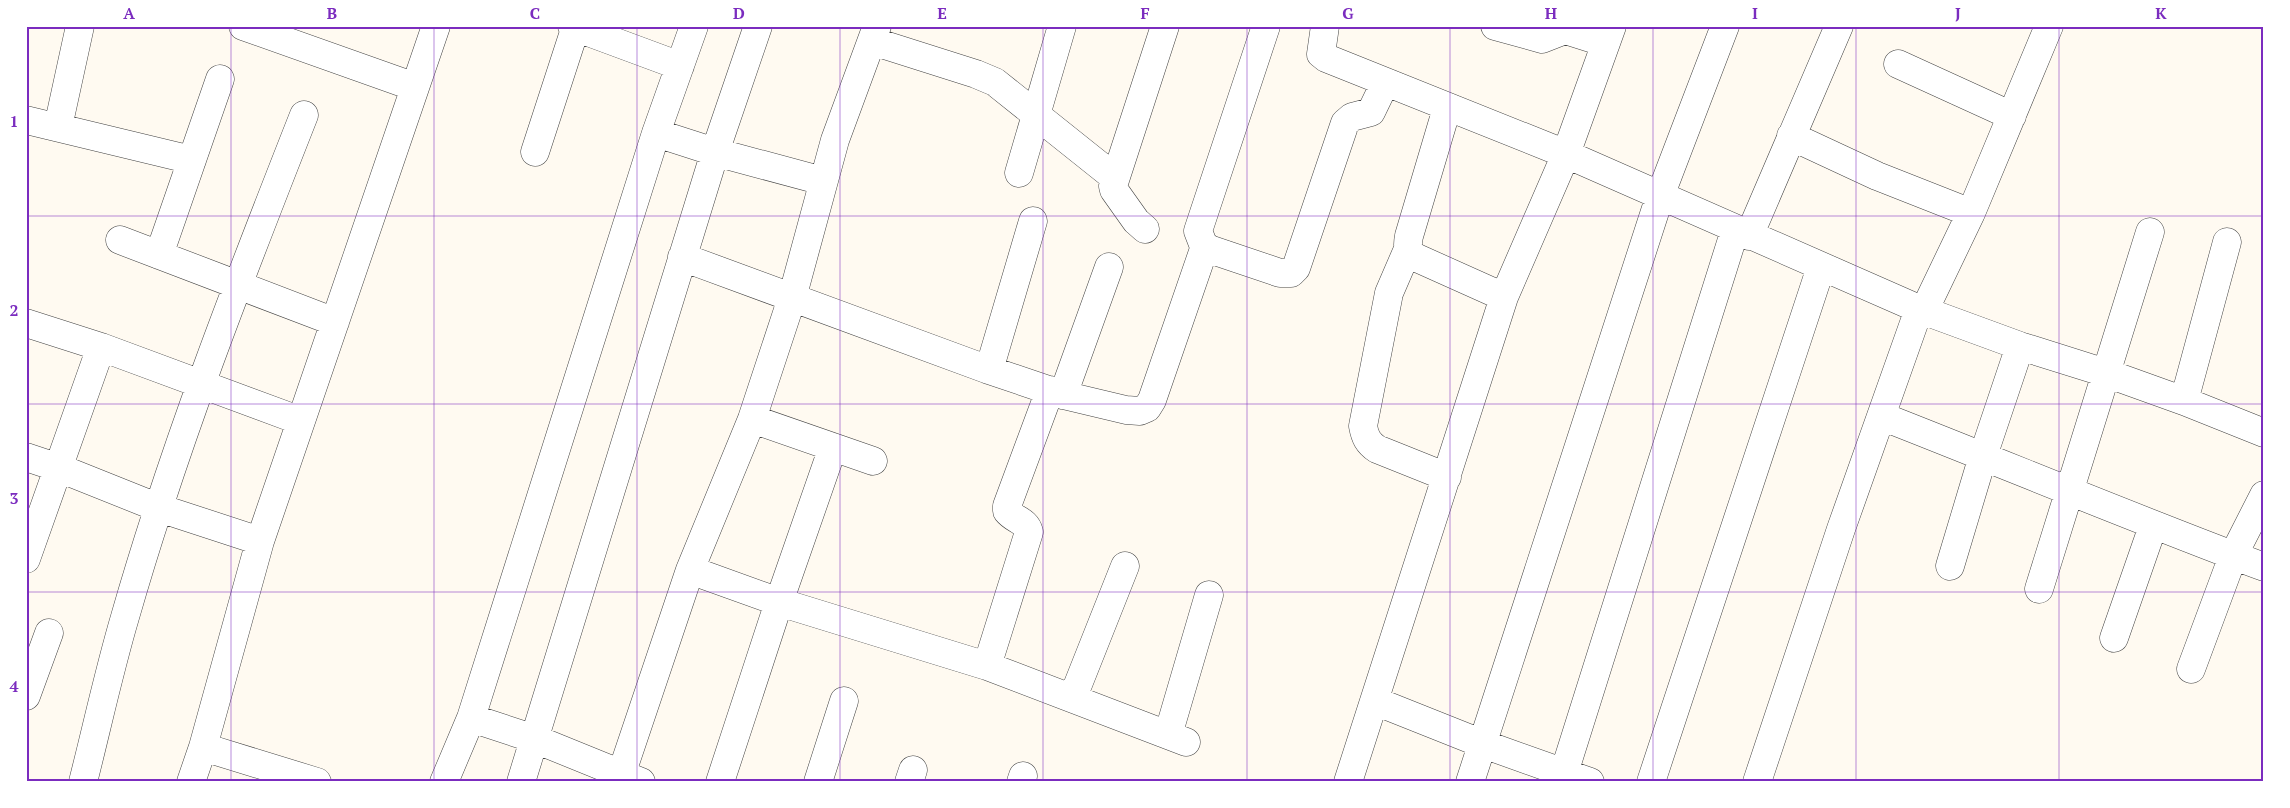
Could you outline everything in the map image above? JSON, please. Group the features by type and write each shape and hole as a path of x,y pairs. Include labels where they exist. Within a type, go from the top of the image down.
{"street":[{"path":"58,127 80,26"},
{"path":"243,26 415,87"},
{"path":"191,782 203,747 260,541 436,26"},
{"path":"444,782 471,718 656,133 694,26"},
{"path":"521,782 714,152 758,26"},
{"path":"1019,173 1062,26"},
{"path":"1145,229 1136,221 1114,190 1114,177 1165,26"},
{"path":"1266,26 1198,230 1199,237 1205,246 1280,273 1291,273 1296,268 1346,123 1352,117 1371,112 1385,82"},
{"path":"1325,26 1322,54 1385,82 1566,154 1742,233 1921,310 2020,346 2106,373 2184,401 2264,433"},
{"path":"1348,782 1376,701 1504,297 1566,154 1609,34 1565,30 1542,39 1495,26"},
{"path":"1470,782 1660,196 1725,26"},
{"path":"1376,701 1574,778 1742,233 1791,136 1839,26"},
{"path":"1757,782 1881,416 1921,310 1971,213 2049,26"},
{"path":"535,152 574,27 680,66"},
{"path":"471,718 535,739 631,778 690,570 752,419 792,298 835,140 874,34 995,82 1114,177"},
{"path":"1898,64 2012,116"},
{"path":"159,255 220,79"},
{"path":"1446,477 1377,449 1369,444 1364,435 1363,426 1389,293 1408,249 1409,236 1447,108"},
{"path":"83,782 125,617 160,508 238,285 304,115"},
{"path":"26,120 192,160"},
{"path":"656,133 714,152 823,181"},
{"path":"1791,136 1877,176 1971,213"},
{"path":"989,370 1033,221"},
{"path":"2039,589 2150,232"},
{"path":"120,240 335,322"},
{"path":"2184,401 2227,242"},
{"path":"682,257 1056,393 1126,410 1140,411 1147,408 1152,400 1205,246"},
{"path":"1408,249 1411,255 1417,258 1504,297"},
{"path":"987,666 1029,532 1025,523 1009,514 1007,506 1109,267"},
{"path":"1651,782 1821,267"},
{"path":"26,323 101,347 301,421"},
{"path":"1950,566 1983,456 2020,346"},
{"path":"26,559 101,347"},
{"path":"1881,416 2070,490 2153,526 2264,567"},
{"path":"752,419 873,461"},
{"path":"720,782 779,602 833,447"},
{"path":"26,457 160,508 260,541"},
{"path":"2191,669 2233,556 2264,495"},
{"path":"2114,638 2153,526"},
{"path":"1073,697 1125,566"},
{"path":"690,570 779,602 987,666 1178,738 1209,595"},
{"path":"26,696 49,633"},
{"path":"818,782 844,701"},
{"path":"203,747 301,779"}]}
